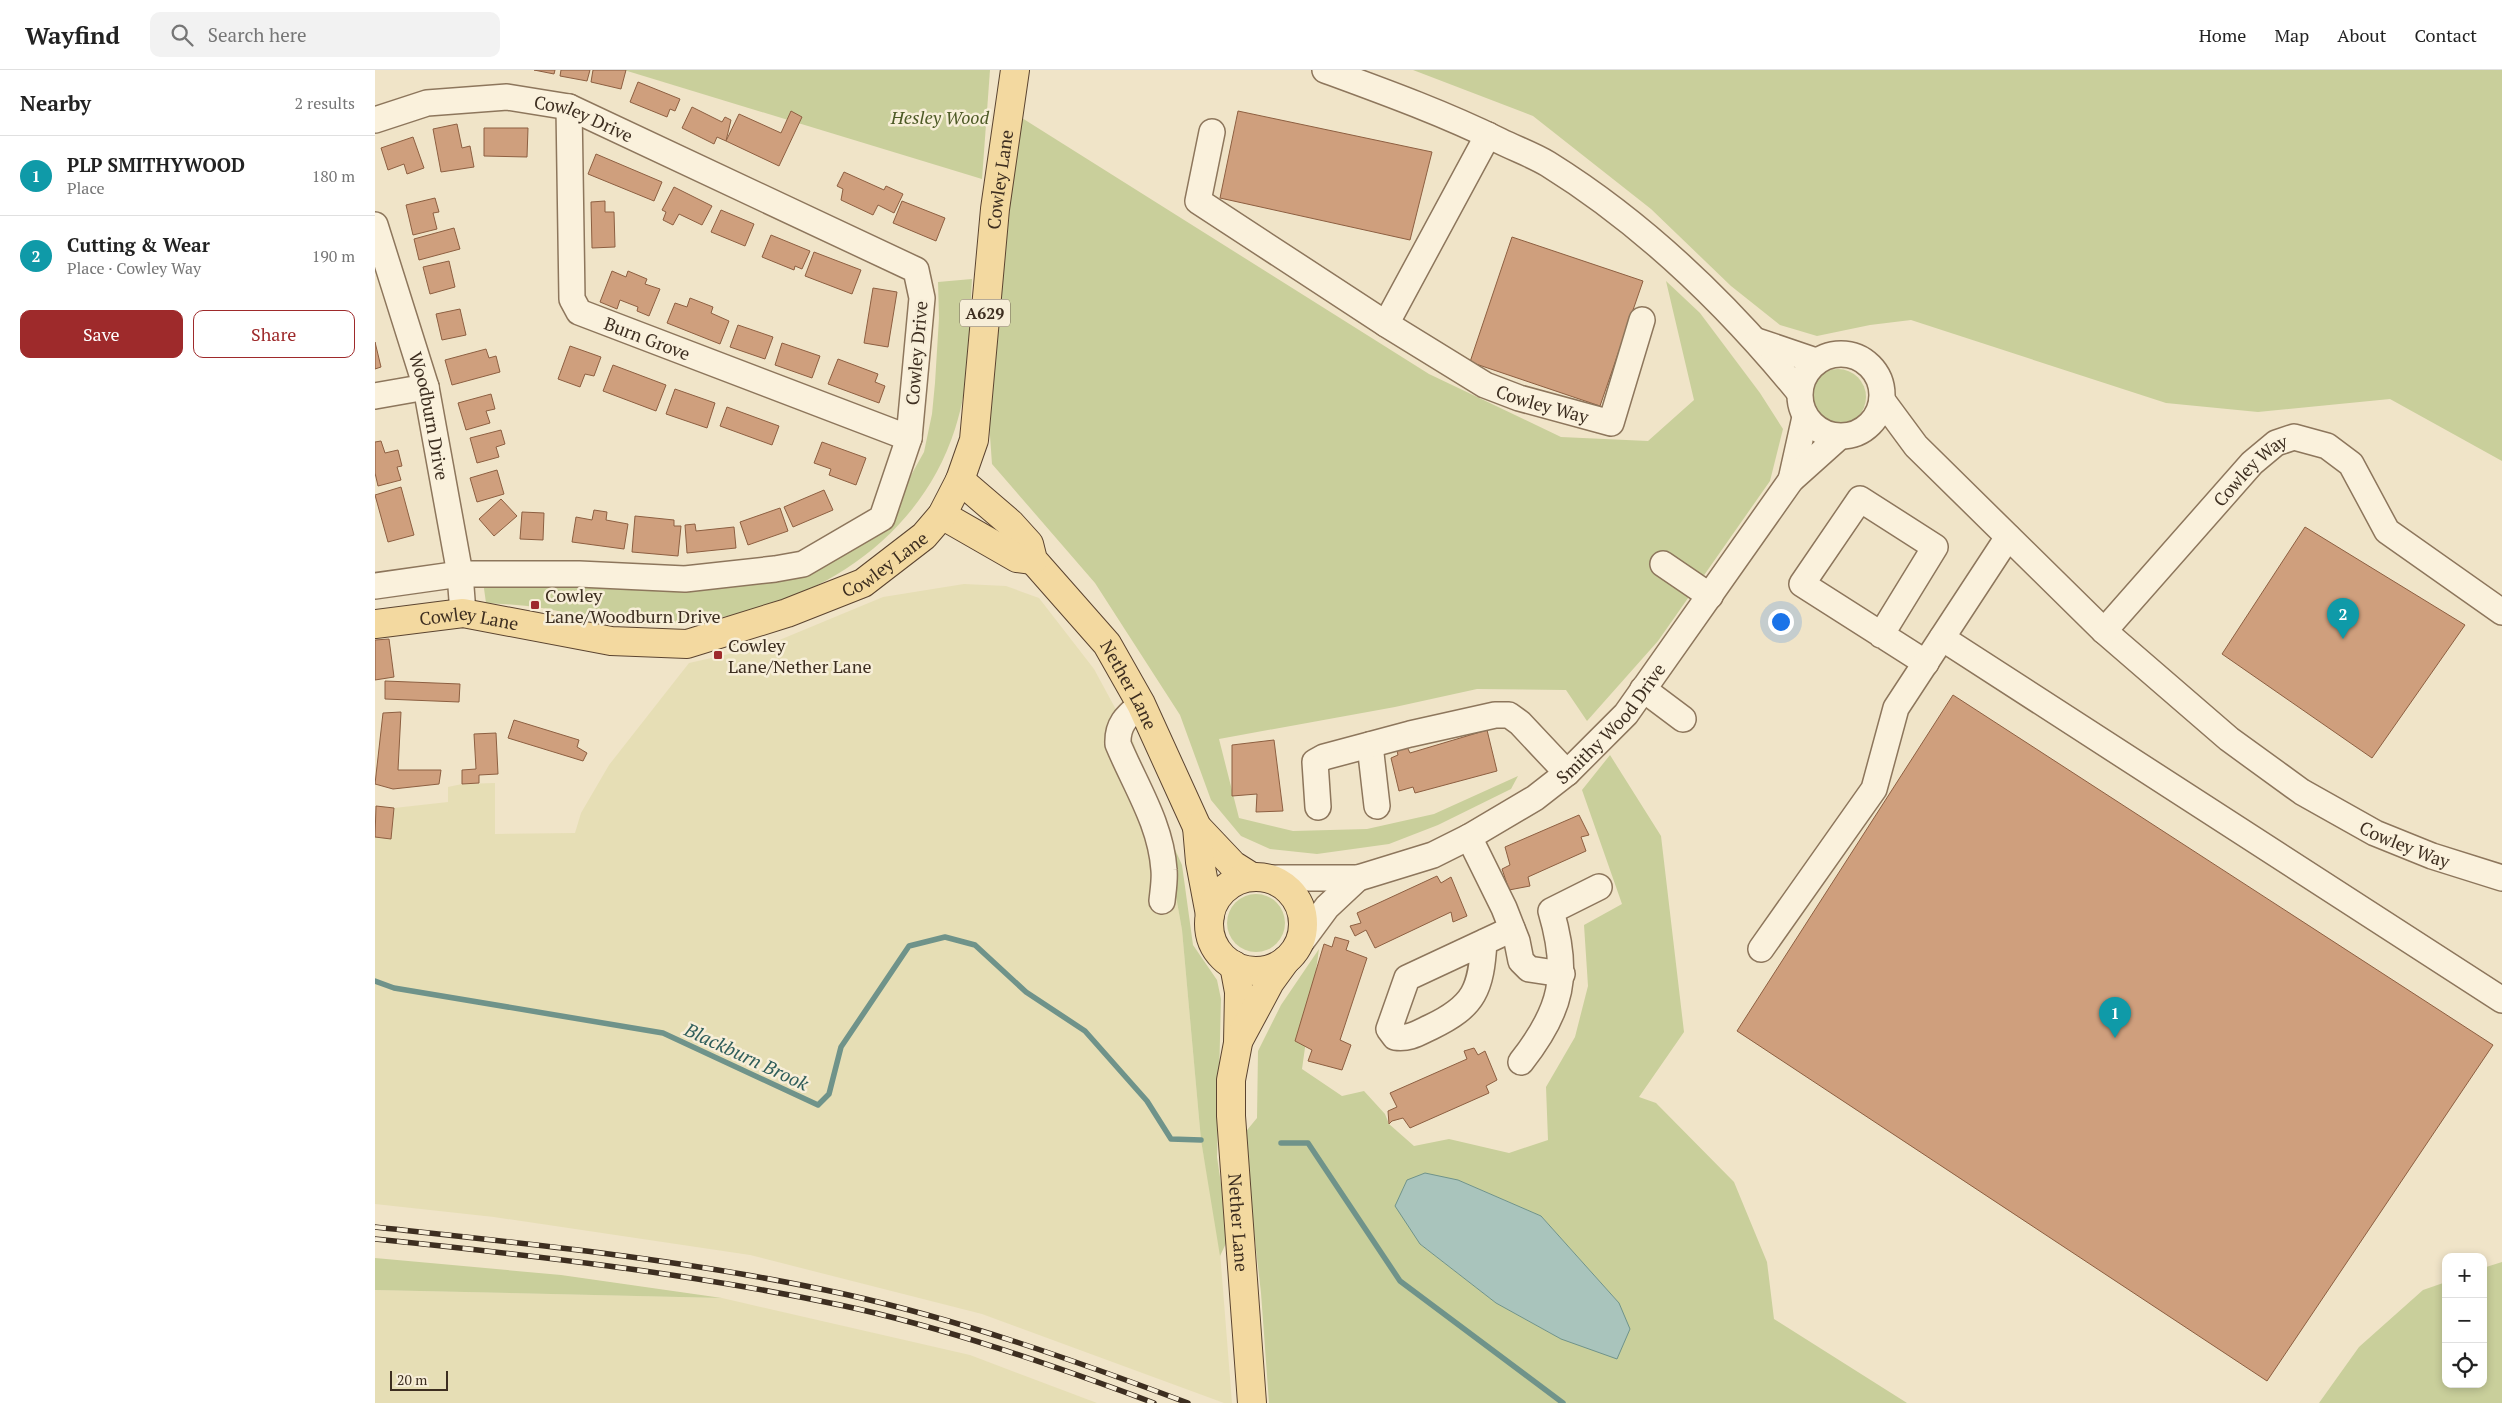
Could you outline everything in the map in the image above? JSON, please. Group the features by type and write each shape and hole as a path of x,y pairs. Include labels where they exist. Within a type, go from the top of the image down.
{"main road":[{"name":"Cowley Lane","path":"375,624 463,613 611,640 687,644 787,613 863,583 924,536 942,515 960,480 974,440 995,209 1015,70"},
{"name":"Nether Lane","path":"960,480 994,507 1017,530 1029,544 1033,560 1107,644 1141,704 1197,827 1233,865 1259,878"},
{"path":"942,515 1017,558 1033,560"},
{"name":"Nether Lane","path":"1197,827 1200,862 1210,915"},
{"path":"1259,878 1280,883 1292,893 1300,906 1303,920 1302,935 1291,954 1274,967 1261,971 1247,970 1234,965 1222,956 1214,944 1210,930 1210,915 1215,901 1225,889 1237,881 1259,878"},
{"name":"Nether Lane","path":"1237,1043 1270,982 1291,954"},
{"name":"Nether Lane","path":"1234,965 1239,992 1237,1043 1231,1080 1231,1116 1252,1403"}],"street":[{"path":"1325,70 1446,115 1547,163 1605,203 1677,260 1757,341 1799,392"},
{"name":"Cowley Drive","path":"375,120 427,103 507,97 569,107 916,270 922,298 909,438 882,518 803,564 685,580 579,574 460,574 375,586"},
{"name":"Burn Grove","path":"569,107 572,299 579,312 909,438"},
{"name":"Cowley Way","path":"1212,132 1198,201 1386,324 1485,385 1519,398 1611,423 1642,320"},
{"path":"1386,324 1488,135"},
{"name":"Woodburn Drive","path":"375,225 426,387 460,574 463,613"},
{"path":"1757,341 1816,361"},
{"path":"1836,353 1857,356 1873,368 1880,380 1882,400 1875,420 1864,430 1839,437 1824,433 1815,428 1805,417 1801,407 1799,392 1802,378 1816,361 1836,353"},
{"path":"375,396 426,387"},
{"name":"Cowley Way","path":"1882,400 1916,446 2008,537 2104,630 2229,739 2302,792 2375,833 2432,856 2502,878"},
{"name":"Smithy Wood Drive","path":"1791,480 1805,417"},
{"name":"Cowley Way","path":"1864,430 1916,446"},
{"name":"Smithy Wood Drive","path":"1259,878 1358,878 1433,855 1469,837 1535,798 1567,773 1626,714 1791,480 1839,437"},
{"name":"Cowley Way","path":"2104,630 2252,463 2275,443 2294,437 2327,446 2351,464 2387,531 2502,612"},
{"path":"1881,635 1935,547 1859,499 1802,584 1881,635 1926,664"},
{"path":"1761,949 1874,789 1896,708 2008,537"},
{"path":"1663,564 1710,596"},
{"path":"1942,638 2502,1000"},
{"path":"1643,689 1683,718"},
{"path":"1141,704 1122,721 1117,733 1118,744 1147,803 1160,842 1164,871 1162,901"},
{"path":"1318,807 1315,762 1324,757 1495,715 1509,715 1520,723 1567,773"},
{"path":"1370,745 1377,806"},
{"path":"1469,837 1512,929 1521,961 1529,969 1561,974"},
{"name":"Smithy Wood Drive","path":"1291,954 1330,904 1358,878"},
{"path":"1521,1062 1536,1043 1553,1014 1561,974 1559,937 1551,911 1599,887"},
{"path":"1484,942 1512,929"}],"shaded area":[{"path":"964,584 1006,586 1039,598 1094,669 1133,741 1163,823 1182,930 1201,1140 1219,1239 1232,1403 1224,1403 982,1314 750,1255 494,1217 375,1204 375,837 391,839 394,808 448,802 448,787 462,784 495,783 495,834 575,833 581,813 609,765 689,663 765,646 883,597"},
{"path":"375,1290 722,1298 970,1355 1097,1403 375,1403"}],"green space":[{"name":"Hesley Wood","path":"624,70 990,70 982,179"},
{"path":"1413,70 2502,70 2502,461 2390,399 2258,412 2166,403 1911,320 1870,325 1817,336 1780,325 1731,286 1651,209 1533,116"},
{"path":"1014,113 1429,374 1561,437 1648,441 1694,400 1666,281 1700,313 1760,393 1783,429 1770,481 1658,641 1587,721 1566,690 1477,689 1395,707 1219,739 1239,818 1293,831 1367,829 1434,814 1518,776 1511,789 1438,825 1389,844 1317,854 1270,849 1241,836 1211,800 1180,715 1095,583 992,464 985,365"},
{"path":"972,279 967,374 955,429 933,478 903,520 866,555 822,583 775,603 724,617 671,624 619,623 542,608 486,603 482,574 803,564 900,495 924,452 932,414 939,318 938,282"},
{"path":"1838,369 1858,377 1866,397 1858,417 1838,425 1818,417 1810,397 1818,377"},
{"path":"1610,755 1661,836 1684,1032 1639,1097 1656,1103 1734,1182 1767,1262 1774,1319 1907,1403 1269,1403 1261,1293 1243,1135 1257,1118 1258,1051 1281,1005 1319,949 1302,1069 1342,1096 1364,1091 1385,1114 1389,1124 1414,1146 1449,1139 1509,1153 1548,1140 1546,1087 1575,1037 1588,986 1584,925 1622,904 1582,790","holes":["1407,1180 1458,1180 1541,1216 1619,1303 1561,1339 1496,1303 1420,1244 1402,1191"]},
{"path":"1163,823 1182,865 1193,945 1217,980 1221,999 1217,1157 1229,1237 1220,1256 1201,1140 1182,930"},
{"path":"1250,894 1262,894 1277,902 1285,917 1285,929 1277,944 1262,952 1250,952 1235,944 1227,929 1227,917 1235,902"},
{"path":"375,1258 561,1275 722,1298 375,1290"},
{"path":"2502,1262 2502,1403 2319,1403 2359,1347 2423,1290 2442,1283 2442,1388 2487,1388 2487,1267"}],"water":[{"path":"1425,1173 1458,1180 1541,1216 1619,1303 1630,1329 1617,1359 1561,1339 1496,1303 1420,1244 1395,1206 1407,1180"}],"building":[{"path":"534,70 555,70 554,74"},
{"path":"561,70 590,70 587,81 560,76"},
{"path":"593,70 626,70 621,89 591,82"},
{"path":"638,82 680,99 675,111 670,109 667,117 630,102"},
{"path":"692,107 722,122 725,117 731,120 726,141 717,137 714,144 682,128"},
{"path":"791,111 802,117 779,166 726,141 739,114 781,133"},
{"path":"1238,111 1432,152 1410,240 1220,198"},
{"path":"457,124 462,148 470,146 474,167 441,172 433,129"},
{"path":"484,128 528,128 527,157 484,156"},
{"path":"413,137 424,168 407,174 404,164 388,170 381,148"},
{"path":"596,154 662,182 654,201 588,174"},
{"path":"844,172 884,190 886,186 903,194 894,213 878,205 873,215 841,200 843,189 837,186"},
{"path":"674,187 712,206 702,225 679,214 673,225 663,220 666,212 662,210"},
{"path":"435,198 439,212 433,213 437,229 413,235 406,205"},
{"path":"605,201 605,212 614,212 615,247 592,248 591,202"},
{"path":"902,201 945,218 936,241 893,223"},
{"path":"721,210 754,224 745,246 711,232"},
{"path":"454,228 460,249 419,260 414,239"},
{"path":"771,235 810,251 802,269 795,266 794,270 762,257"},
{"path":"1512,237 1643,281 1600,406 1470,362"},
{"path":"814,252 861,270 852,294 805,276"},
{"path":"449,261 455,287 430,294 423,267"},
{"path":"612,271 626,277 628,271 647,279 645,284 660,289 649,316 637,311 638,307 620,300 617,309 600,302"},
{"path":"873,288 897,292 888,347 864,343"},
{"path":"690,298 713,307 711,313 729,321 720,344 667,323 675,303 687,307"},
{"path":"460,309 466,335 442,340 436,314"},
{"path":"738,325 773,337 765,359 730,347"},
{"path":"375,342 381,367 375,369"},
{"path":"782,343 820,356 812,378 775,365"},
{"path":"570,346 601,357 594,376 585,374 580,387 558,379"},
{"path":"486,349 489,358 496,356 500,372 452,385 445,360"},
{"path":"838,359 878,374 875,382 885,386 879,403 828,384"},
{"path":"613,365 666,385 656,411 603,391"},
{"path":"675,389 715,403 707,428 666,414"},
{"path":"491,394 495,409 486,411 490,423 466,430 458,403"},
{"path":"727,407 779,426 772,445 720,426"},
{"path":"501,430 505,444 496,447 499,457 477,463 470,438"},
{"path":"381,441 385,453 398,450 402,466 397,467 401,480 378,486 375,473 375,442"},
{"path":"822,442 866,458 856,485 829,475 831,469 814,463"},
{"path":"497,470 504,494 477,502 470,478"},
{"path":"401,487 414,535 388,542 375,495"},
{"path":"824,490 833,510 793,527 784,507"},
{"path":"501,499 517,516 494,536 479,519"},
{"path":"780,508 788,531 748,545 740,522"},
{"path":"594,510 607,512 606,520 628,524 624,549 572,542 576,517 592,520"},
{"path":"522,512 544,513 543,540 520,539"},
{"path":"635,516 674,520 674,526 681,526 678,556 632,552"},
{"path":"695,524 696,531 734,527 736,548 687,553 685,525"},
{"path":"2305,527 2465,625 2372,758 2222,654"},
{"path":"389,639 394,677 375,680 375,640"},
{"path":"385,681 460,684 459,702 385,699"},
{"path":"1953,695 2493,1045 2267,1381 1737,1031"},
{"path":"401,712 398,770 441,770 439,784 393,789 375,784 383,713"},
{"path":"514,720 579,740 577,747 587,753 583,761 508,738"},
{"path":"1487,730 1497,771 1415,793 1413,787 1399,791 1391,758 1398,755 1396,747 1406,745 1410,753"},
{"path":"496,733 498,774 479,775 479,783 462,784 462,770 476,769 474,734"},
{"path":"1274,740 1283,811 1256,812 1257,794 1232,796 1232,745"},
{"path":"376,806 394,808 391,839 375,837"},
{"path":"1579,815 1589,835 1581,837 1586,851 1528,877 1530,886 1509,890 1502,869 1510,865 1505,847"},
{"path":"1437,876 1441,883 1451,877 1467,916 1453,922 1451,912 1375,948 1366,930 1355,936 1350,926 1361,923 1357,913"},
{"path":"1335,937 1349,941 1346,950 1367,958 1340,1040 1351,1045 1342,1070 1308,1061 1312,1050 1295,1041 1324,944 1332,947"},
{"path":"1474,1048 1478,1055 1485,1051 1497,1080 1486,1086 1489,1093 1410,1128 1403,1118 1392,1121 1389,1124 1388,1111 1397,1107 1390,1093 1467,1059 1464,1051"}],"waterway":[{"name":"Blackburn Brook","path":"375,981 394,988 663,1033 818,1105 829,1094 841,1047 909,946 945,937 975,945 1026,992 1085,1031 1147,1101 1171,1139 1201,1140"},
{"path":"1281,1143 1308,1143 1400,1281 1563,1403"}],"railway":[{"path":"375,1227 669,1262 844,1294 888,1304 1018,1342 1188,1403"},
{"path":"375,1239 667,1274 840,1305 880,1314 999,1348 1154,1403"}],"place":[{"name":"Cowley Lane/Woodburn Drive","path":"535,605"},
{"name":"Cutting & Wear","path":"2343,639"},
{"name":"Cowley Lane/Nether Lane","path":"718,655"},
{"name":"PLP SMITHYWOOD","path":"2115,1038"}]}
